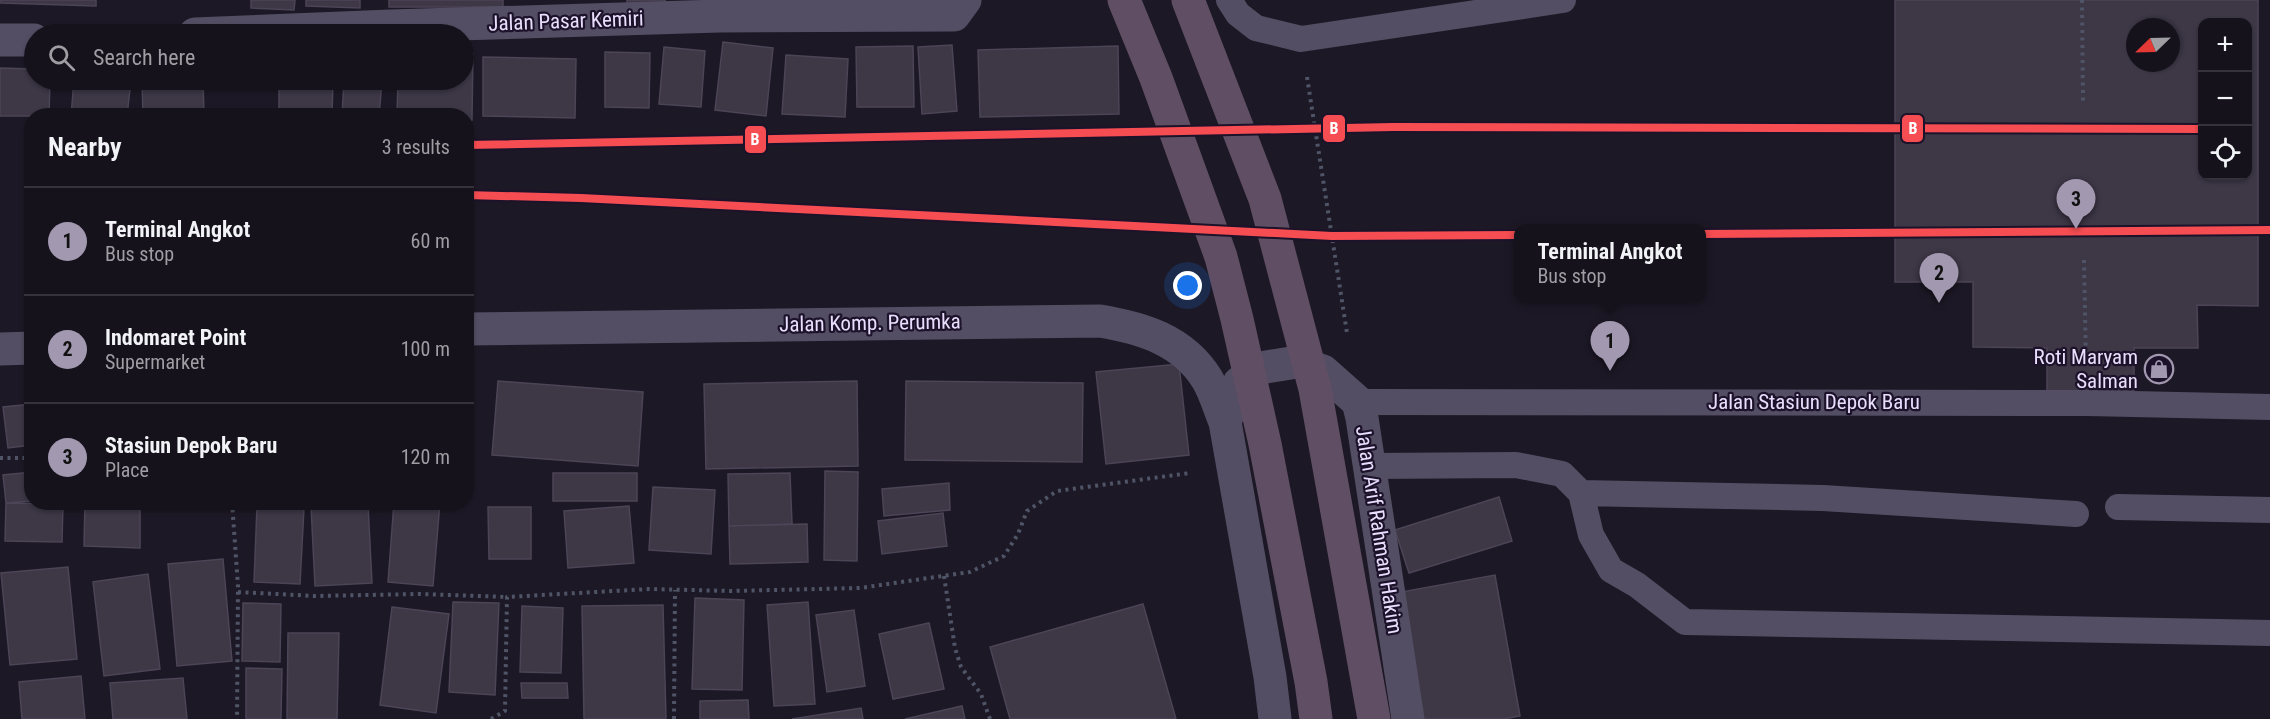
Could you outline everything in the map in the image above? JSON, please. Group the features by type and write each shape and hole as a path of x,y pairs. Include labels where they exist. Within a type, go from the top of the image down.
{"highway":[{"path":"1124,0 1156,78 1213,235 1234,309 1268,455 1316,719"},
{"name":"Jalan Arif Rahman Hakim","path":"1188,0 1265,199 1315,389 1374,719"}],"street":[{"name":"Jalan Pasar Kemiri","path":"457,24 719,16 954,15 965,0"},
{"path":"0,40 24,40"},
{"name":"Jalan Komp. Perumka","path":"474,329 1100,321 1131,326 1164,338 1190,356 1208,380 1225,422"},
{"path":"0,349 24,348"},
{"name":"Jalan Arif Rahman Hakim","path":"1275,719 1270,677 1225,422 1239,383 1260,368 1297,362 1323,371 1358,402 1370,466 1408,719"}],"lane":[{"path":"1229,0 1238,14 1256,28 1301,39 1563,0"},
{"name":"Jalan Stasiun Depok Baru","path":"1358,402 2087,403 2270,407"},
{"path":"1370,466 1516,465 1562,474 1581,493 1591,535 1611,570 1637,585 1685,622 2270,633"},
{"path":"1581,493 1823,498 2076,514"},
{"path":"2118,507 2270,510"}],"path":[{"path":"2082,0 2084,102"},
{"path":"1301,39 1348,336"},
{"path":"2084,260 2087,403"},
{"path":"0,458 24,458"},
{"path":"238,592 315,596 419,594 507,597 649,589 860,588 970,572 1004,556 1018,534 1027,511 1057,491 1232,467"},
{"path":"233,510 238,592 237,719"},
{"path":"944,576 955,648 961,667 981,694 990,719"},
{"path":"674,719 675,590"},
{"path":"491,719 505,711 507,597"}],"building":[{"path":"0,0 96,0 96,6 0,3"},
{"path":"251,0 295,0 294,10 251,8"},
{"path":"306,0 360,0 360,8 306,6"},
{"path":"389,0 503,0 503,7 389,7"},
{"path":"627,0 665,0 665,3 627,6"},
{"path":"1895,0 2258,0 2258,306 2197,305 2198,348 2134,348 2134,394 2047,393 2047,348 1973,347 1973,282 1895,282"},
{"path":"723,42 773,48 766,116 715,110"},
{"path":"952,45 957,111 922,114 918,47"},
{"path":"913,46 914,107 857,107 856,47"},
{"path":"1118,46 1119,114 980,117 978,50"},
{"path":"664,47 705,51 701,107 659,104"},
{"path":"605,52 650,53 649,108 605,107"},
{"path":"786,55 848,59 845,117 782,114"},
{"path":"483,57 576,59 575,118 483,116"},
{"path":"0,68 24,69 24,90 50,90 49,108 24,108 24,116 0,116"},
{"path":"73,90 130,90 128,108 72,108"},
{"path":"142,90 203,90 204,108 143,108"},
{"path":"279,90 333,90 332,108 279,108"},
{"path":"343,90 381,90 380,108 342,108"},
{"path":"398,90 472,90 472,108 397,108"},
{"path":"1179,364 1189,455 1106,464 1096,372"},
{"path":"498,381 643,392 638,466 492,455"},
{"path":"857,381 858,466 706,469 704,384"},
{"path":"906,381 1083,383 1082,462 905,460"},
{"path":"24,405 24,446 8,448 3,407"},
{"path":"825,471 858,472 857,561 824,560"},
{"path":"24,473 24,502 6,503 3,475"},
{"path":"553,473 637,473 637,501 553,501"},
{"path":"790,473 792,524 729,526 728,474"},
{"path":"949,483 950,510 884,516 882,489"},
{"path":"653,487 715,490 711,554 649,550"},
{"path":"1499,497 1512,541 1409,573 1395,530"},
{"path":"6,503 24,503 24,510 63,510 62,542 5,541"},
{"path":"629,506 634,563 568,568 564,511"},
{"path":"488,507 531,507 531,559 489,559"},
{"path":"85,510 140,510 140,548 84,546"},
{"path":"257,510 304,510 300,584 254,582"},
{"path":"311,510 368,510 372,583 315,586"},
{"path":"393,510 439,510 433,586 388,582"},
{"path":"943,513 947,546 882,554 878,521"},
{"path":"807,524 808,562 730,564 729,526"},
{"path":"223,559 232,661 177,666 168,564"},
{"path":"68,567 77,659 10,665 1,573"},
{"path":"148,574 160,669 104,676 93,582"},
{"path":"1495,575 1520,716 1504,719 1413,719 1390,594"},
{"path":"695,598 744,600 742,690 692,689"},
{"path":"453,602 499,603 495,695 449,692"},
{"path":"808,602 815,704 774,706 767,605"},
{"path":"243,603 281,604 280,662 242,661"},
{"path":"1143,604 1176,719 1010,719 990,647"},
{"path":"663,605 666,719 584,719 582,606"},
{"path":"522,606 563,608 561,673 520,672"},
{"path":"392,607 449,614 436,713 380,705"},
{"path":"854,610 865,686 827,692 816,615"},
{"path":"929,623 944,689 893,699 879,634"},
{"path":"288,633 339,633 337,719 287,719"},
{"path":"246,668 282,669 281,719 246,719"},
{"path":"81,676 85,719 22,719 19,682"},
{"path":"183,678 187,719 113,719 110,683"},
{"path":"521,683 567,683 568,698 522,698"},
{"path":"748,700 749,719 700,719 700,701"},
{"path":"962,706 965,719 905,719"},
{"path":"861,708 863,719 792,719"}],"transit line":[{"name":"B","path":"474,145 1393,127 2198,129"},
{"name":"B","path":"474,195 581,198 1332,236 1514,235"},
{"name":"B","path":"1706,234 2270,230"}],"place":[{"name":"Stasiun Depok Baru","path":"2076,229"},
{"name":"Indomaret Point","path":"1939,303"},
{"name":"Roti Maryam Salman","path":"2159,369"},
{"name":"Terminal Angkot","path":"1610,371"}]}
